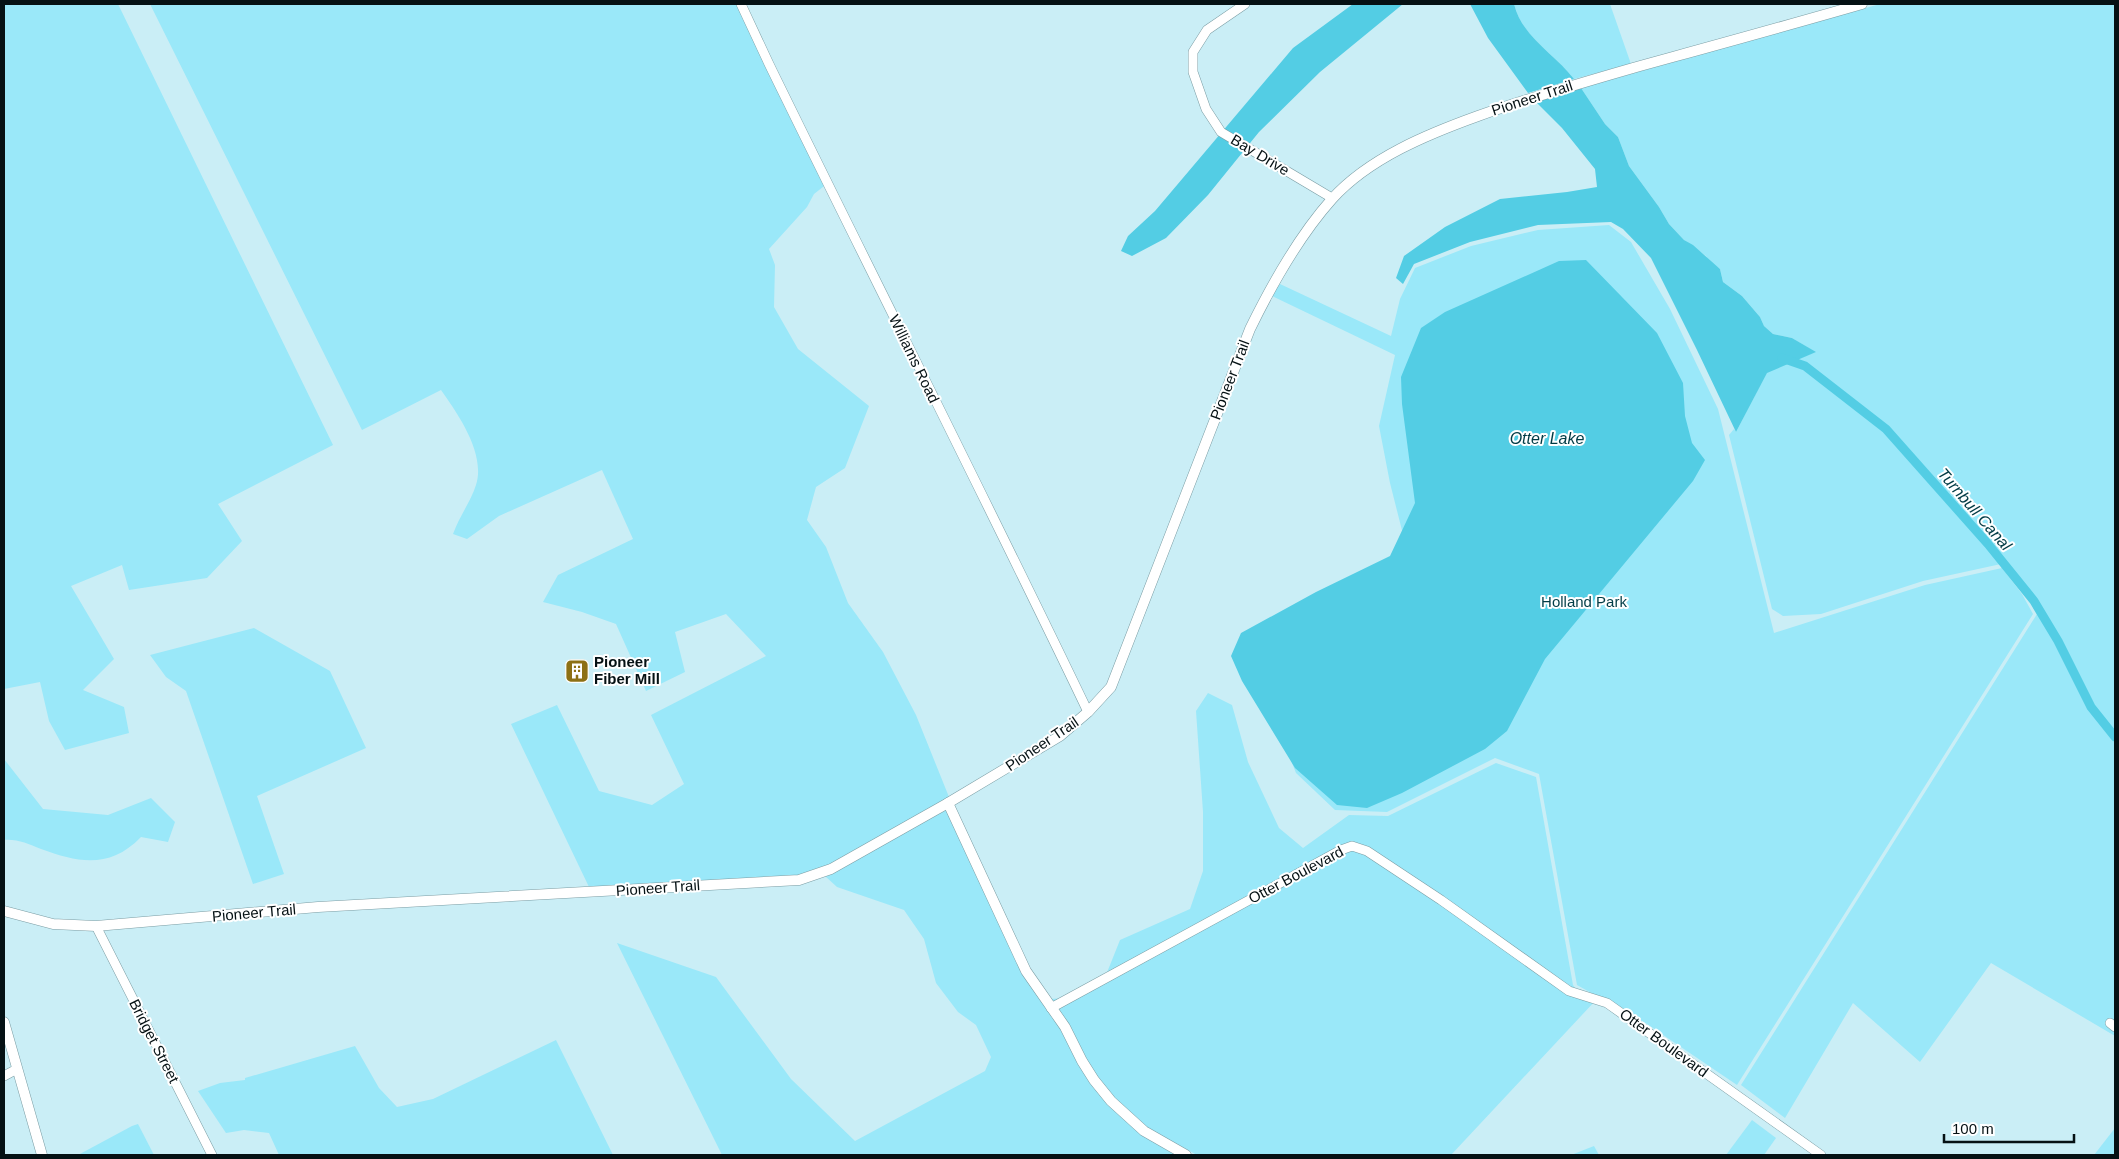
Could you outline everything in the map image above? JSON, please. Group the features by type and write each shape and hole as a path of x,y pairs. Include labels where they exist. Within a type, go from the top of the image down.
{"street":[{"name":"Williams Road","path":"741,4 812,153 945,423 984,496 1088,712"},
{"name":"Bay Drive","path":"1245,4 1207,30 1193,52 1193,72 1206,109 1221,132 1332,198"},
{"name":"Pioneer Trail","path":"4,911 53,924 96,926 318,907 799,880 830,869 948,803 1060,736 1088,712 1111,686 1253,322 1287,260 1332,198 1355,178 1416,140 1435,131 1529,98 1836,7 1862,4"},
{"path":"948,803 1026,971 1065,1027 1090,1074 1111,1101 1144,1131 1186,1155"},
{"name":"Otter Boulevard","path":"1051,1008 1341,850 1352,846 1367,851 1441,900 1569,991 1607,1003 1821,1155"},
{"name":"Bridget Street","path":"96,926 212,1155"},
{"path":"4,1022 42,1155"},
{"path":"4,1076 17,1069"}],"green space":[{"path":"4,4 118,4 333,445 218,504 242,541 207,578 129,590 122,565 71,586 114,659 83,690 124,707 129,733 65,750 49,721 40,682 4,689"},
{"path":"150,4 742,4 828,183 814,194 807,207 769,249 775,265 774,307 798,349 869,406 845,468 816,487 807,520 826,547 848,603 883,652 916,715 949,797 828,865 798,875 589,887 511,724 557,705 599,791 652,805 684,784 651,715 766,656 726,614 675,632 685,672 646,691 616,624 582,612 543,602 558,575 633,539 602,470 499,516 467,539 453,534 474,491 478,473 474,448 462,422 441,390 362,430"},
{"path":"1514,4 1610,4 1631,64 1574,79 1531,36 1518,16"},
{"path":"1880,4 2115,4 2115,1036 1991,963 1920,1062 1853,1003 1785,1118 1741,1085 2037,614 2025,592 2005,566 2001,564 1923,581 1821,614 1783,616 1772,609 1729,435 1734,429 1736,432 1767,372 1815,352 1792,338 1773,334 1764,326 1760,317 1742,296 1723,282 1720,269 1684,240 1669,224 1629,166 1618,137 1605,124 1581,88"},
{"name":"Holland Park","path":"1609,225 1631,242 1670,309 1718,409 1774,633 1925,585 2002,568 2022,594 2033,614 1737,1085 1647,1024 1577,985 1539,774 1495,758 1387,812 1335,810 1296,773 1247,648 1410,562 1390,483 1379,426 1395,355 1272,296 1280,284 1391,336 1400,299 1415,268 1471,246 1538,230"},
{"path":"254,628 330,671 366,748 257,796 284,874 253,884 186,691 166,677 150,655"},
{"path":"1208,693 1232,705 1248,762 1279,828 1303,848 1349,815 1388,816 1496,763 1536,777 1573,985 1596,1000 1451,1155 1197,1155 1146,1127 1114,1098 1097,1077 1050,999 1066,998 1106,975 1120,940 1190,909 1203,871 1203,812 1196,711"},
{"path":"4,759 43,809 108,815 151,798 175,822 168,842 141,837 118,854 106,859 81,860 55,854 23,842 4,840"},
{"path":"946,810 1061,1029 1108,1104 1142,1135 1175,1155 722,1155 617,943 716,977 791,1079 855,1141 985,1071 991,1057 976,1025 958,1012 936,983 924,939 904,910 837,887 825,876"},
{"path":"556,1040 613,1155 279,1155 269,1133 244,1130 226,1133 198,1091 220,1083 245,1080 245,1078 355,1046 379,1088 397,1107 433,1099"},
{"path":"1752,1120 1776,1138 1764,1155 1726,1155"},
{"path":"138,1124 154,1155 78,1155 132,1126"},
{"path":"2115,1128 2115,1155 2094,1155"},
{"path":"1594,1146 1599,1155 1571,1155"}],"water":[{"path":"1353,4 1403,4 1320,72 1259,132 1208,195 1166,238 1132,256 1121,251 1128,236 1155,211 1293,48"},
{"path":"1470,4 1514,4 1518,16 1531,36 1574,79 1528,93 1488,38"},
{"path":"1581,88 1605,124 1618,137 1629,166 1669,224 1684,240 1693,245 1720,269 1723,282 1742,296 1760,317 1764,326 1773,334 1792,338 1816,352 1767,373 1736,432 1651,258 1623,229 1611,222 1538,225 1470,242 1414,264 1403,284 1396,278 1404,256 1445,227 1500,199 1597,187 1595,169 1562,128 1535,101"},
{"name":"Otter Lake","path":"1586,260 1657,333 1683,383 1685,416 1692,443 1705,460 1693,481 1545,659 1507,731 1485,749 1402,793 1367,808 1337,805 1295,768 1242,681 1231,656 1241,633 1316,592 1390,556 1415,503 1402,404 1401,377 1421,328 1445,312 1559,261"}],"waterway":[{"name":"Turnbull Canal","path":"1782,358 1805,366 1886,429 1988,544 2034,601 2058,641 2091,707 2115,737"}],"place":[{"name":"Pioneer Fiber Mill","path":"577,671"}]}
